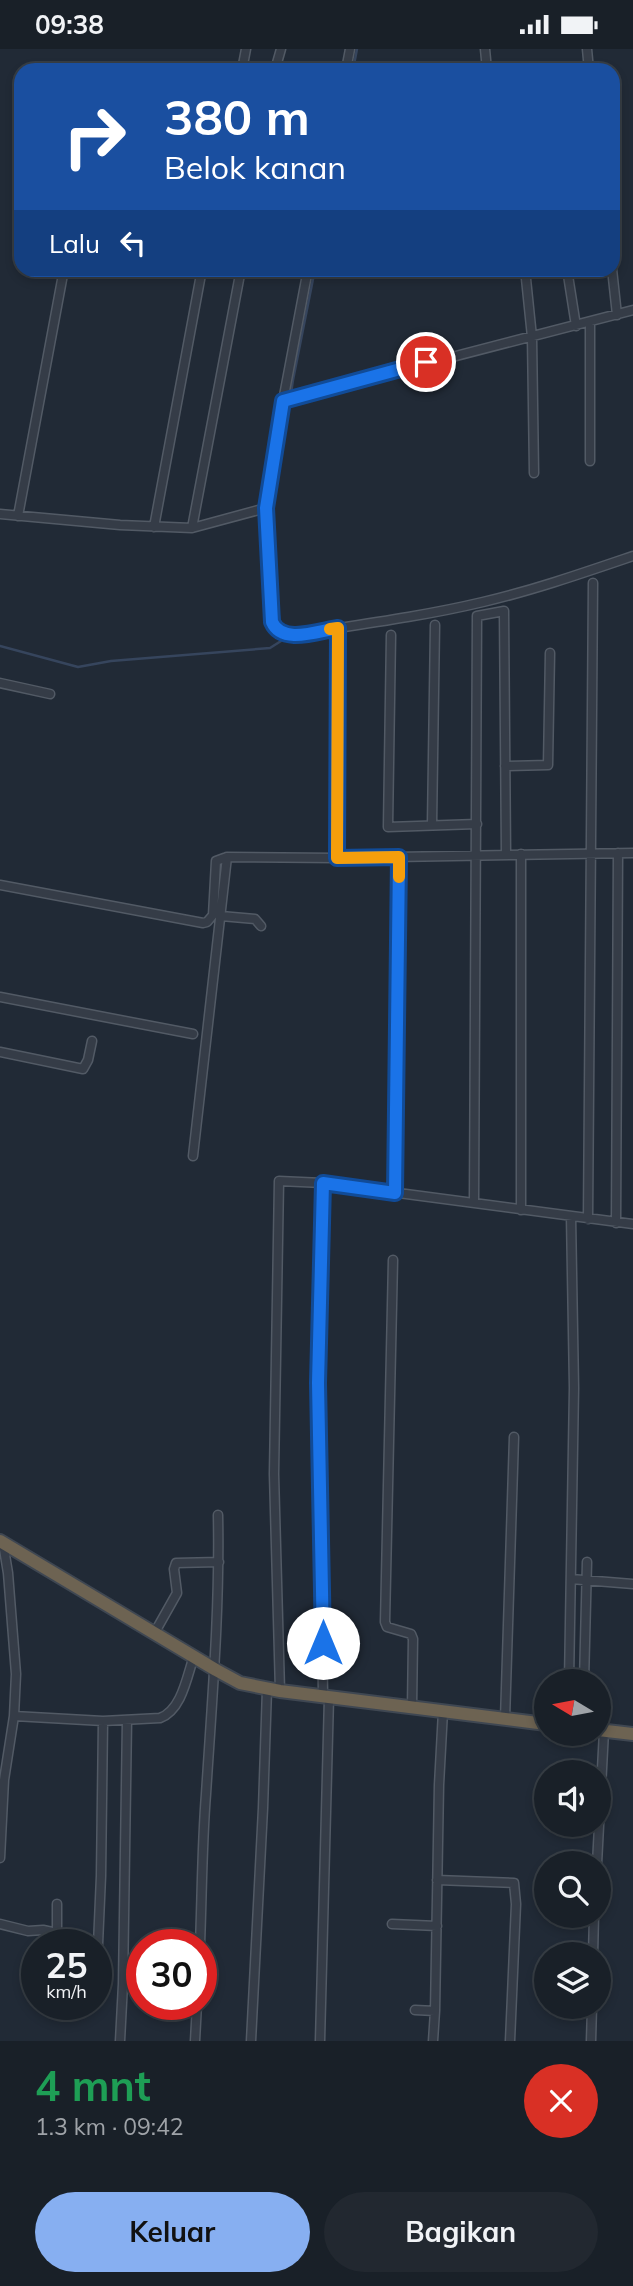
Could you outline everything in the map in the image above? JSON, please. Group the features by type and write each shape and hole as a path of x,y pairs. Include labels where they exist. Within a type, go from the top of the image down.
{"highway":[{"path":"2,1542 240,1683 280,1692 534,1723"},
{"path":"611,1731 633,1734"}],"street":[{"path":"18,516 63,277"},
{"path":"155,527 201,277"},
{"path":"192,528 239,277"},
{"path":"306,277 266,508 271,608 275,629 282,634 292,635 482,603 532,590 633,556"},
{"path":"526,277 532,337 534,473"},
{"path":"568,277 576,326"},
{"path":"613,277 617,314"},
{"path":"283,401 633,310"},
{"path":"590,322 590,461"},
{"path":"0,514 192,528 266,508"},
{"path":"588,1219 593,583"},
{"path":"474,1203 477,616 504,611 506,855"},
{"path":"432,825 435,625"},
{"path":"337,858 338,628"},
{"path":"391,635 388,827 477,824"},
{"path":"505,766 548,765 550,653"},
{"path":"0,683 50,694"},
{"path":"616,1223 618,853"},
{"path":"0,885 203,923 213,915 216,861 227,857 633,853"},
{"path":"521,855 521,1210"},
{"path":"193,1156 227,857"},
{"path":"395,1193 399,857"},
{"path":"221,915 255,919 261,926"},
{"path":"0,997 193,1034"},
{"path":"0,1052 83,1069 92,1041"},
{"path":"280,1692 274,1474 278,1184 282,1180 323,1183 633,1224"},
{"path":"320,2041 326,1697 318,1383 323,1183"},
{"path":"569,1669 574,1388 570,1216"},
{"path":"393,1260 385,1614 387,1627 411,1634 413,1639 412,1707"},
{"path":"505,1719 514,1437"},
{"path":"201,1929 205,1796 216,1670 218,1515"},
{"path":"0,1858 4,1780 14,1716 15,1653 2,1542"},
{"path":"155,1632 177,1593 174,1569 176,1563 219,1562"},
{"path":"584,1669 587,1562"},
{"path":"571,1579 633,1584"},
{"path":"14,1716 103,1721 160,1717 172,1712 194,1656"},
{"path":"251,2041 267,1689"},
{"path":"433,2041 443,1711"},
{"path":"120,2041 127,1720"},
{"path":"99,1929 103,1721"},
{"path":"597,1851 600,1747"},
{"path":"438,1880 514,1884 516,1904 510,2041"},
{"path":"57,1904 57,1929"},
{"path":"0,1924 21,1930"},
{"path":"392,1924 437,1926"},
{"path":"415,2010 435,2011"},
{"path":"591,2041 592,2019"},
{"path":"195,2041 196,2020"}],"waterway":[{"path":"354,63 357,49"},
{"path":"0,646 78,667 111,661 270,648 281,641 271,522 293,380 313,277"}],"slow traffic":[{"path":"330,629 338,628 337,858 399,857 399,877"}],"route":[{"path":"323,1643 318,1383 323,1183 395,1193 399,857 337,858 338,628 292,635 282,634 275,629 272,622 266,508 283,401 426,362"}]}
